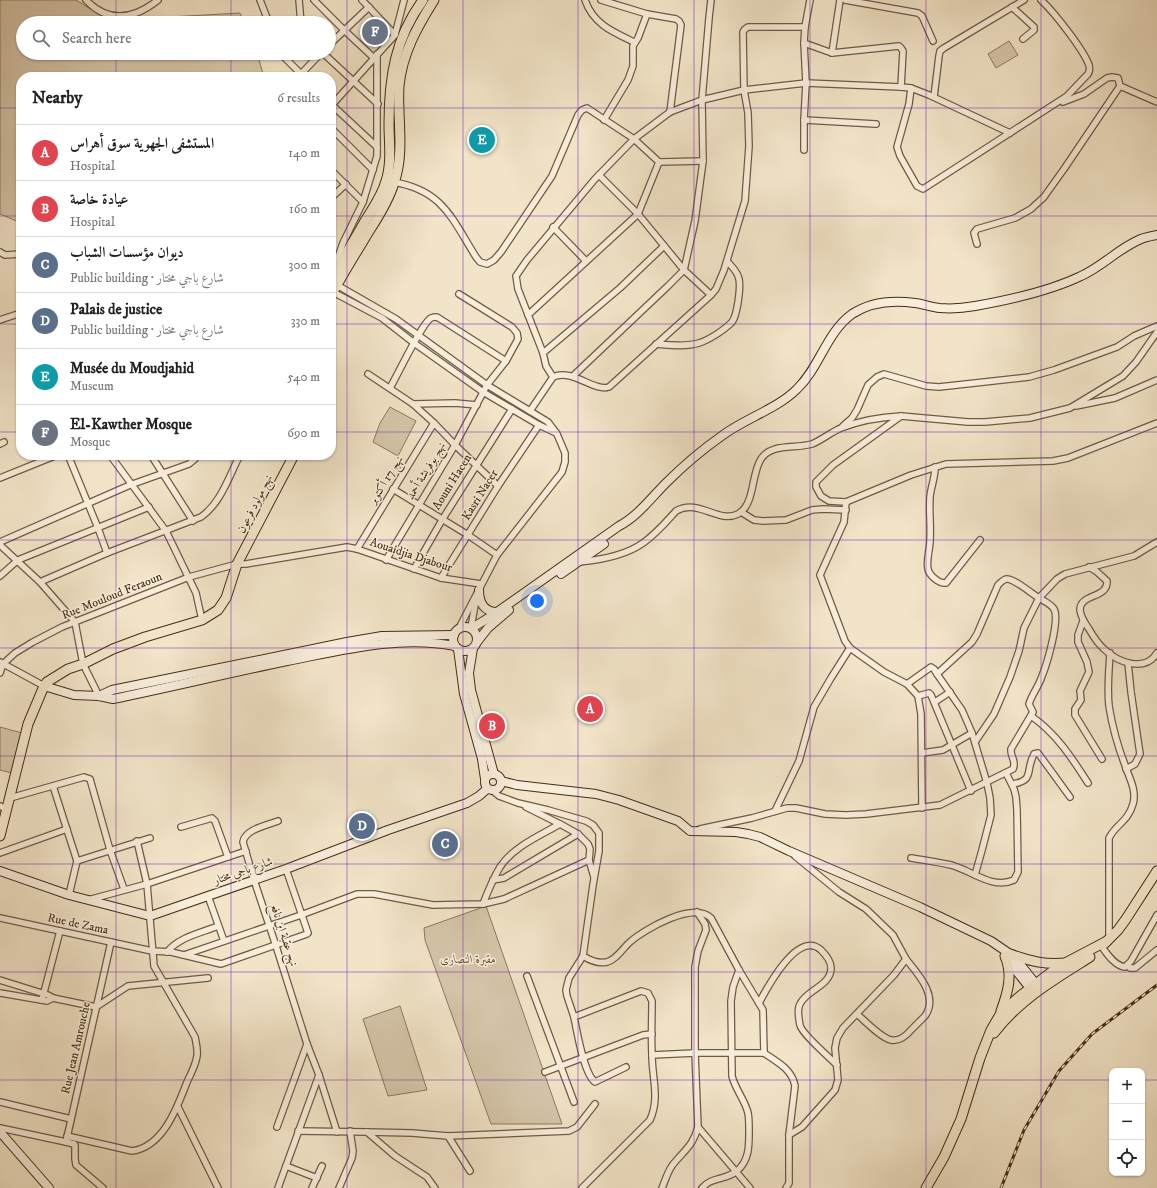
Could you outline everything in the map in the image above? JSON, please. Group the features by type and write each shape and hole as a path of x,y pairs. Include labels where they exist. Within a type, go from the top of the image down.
{"main road":[{"path":"391,181 389,96 393,69 403,36 423,0"},
{"path":"336,280 380,197 391,181 399,159 399,86 402,66 412,37 434,0"},
{"name":"نهج مولود فرعون","path":"44,686 47,682 68,669 83,664 113,649 202,620 218,610 223,605 237,564 291,460"},
{"path":"0,836 3,807 10,798 28,724 44,686"},
{"path":"988,1040 1004,1020 1035,988 1091,956 1118,930 1157,871"},
{"path":"1001,1013 1067,962 1106,942"},
{"path":"926,1188 944,1157 961,1119 980,1058 1001,1013 1010,978 1007,955 1037,963 1057,964 1067,962"}],"street":[{"path":"86,0 101,11 112,16"},
{"path":"128,16 148,7 158,0"},
{"path":"260,0 266,16"},
{"path":"299,0 300,16"},
{"path":"314,0 330,16"},
{"path":"362,0 395,35"},
{"path":"336,100 354,82 395,35 403,0"},
{"path":"586,0 590,11 599,23 607,29 634,42"},
{"path":"601,0 647,14 676,19 679,21 681,25 670,112"},
{"path":"573,376 684,270 695,221 703,161 702,100 708,18 711,0"},
{"path":"804,150 806,83 804,43 805,27 810,0"},
{"path":"832,53 840,0"},
{"path":"845,0 872,2 918,13 922,16 933,41"},
{"path":"934,97 940,51 1024,0"},
{"path":"911,88 909,104 898,147 900,156 917,186 923,189 1072,92 1088,74 1090,70 1089,64 1069,33 1041,0"},
{"path":"336,38 369,7"},
{"path":"1012,7 1034,27 1033,32 1023,39"},
{"path":"604,120 628,80 633,66 634,42 638,38 647,14"},
{"path":"336,22 376,56 378,104 377,156 363,202 343,243 336,273"},
{"path":"530,411 553,376 558,374 573,376 602,388 607,388 716,289 727,261 745,202 749,146 748,113 744,90 743,32 748,28 805,27"},
{"path":"804,43 832,53 899,46 903,51 901,87"},
{"path":"287,60 299,72"},
{"path":"305,72 316,60"},
{"path":"330,60 378,104"},
{"path":"977,244 974,233 977,229 1015,218 1031,209 1044,197 1064,170 1120,86 1118,78 1107,78 1084,94 1051,106"},
{"path":"553,376 546,366 543,352 518,289 516,276 522,266 554,227 599,175 634,139 670,112 702,100 744,90 806,83 901,87 911,88 934,97 1010,133"},
{"path":"1120,86 1157,102"},
{"path":"391,181 407,184 438,201 449,212 476,257 480,262 487,264 494,260 501,252 552,176 582,109 587,108 634,139 659,162 703,161"},
{"path":"336,109 378,147"},
{"path":"804,120 876,124"},
{"path":"336,133 373,170"},
{"path":"528,315 638,214 659,162"},
{"path":"336,175 363,202"},
{"path":"599,175 638,214 684,270 710,295"},
{"path":"336,193 346,184"},
{"path":"554,227 586,262"},
{"path":"471,628 614,537 626,523 642,509 678,472 708,447 738,425 777,404 796,390 812,372 836,330 844,321 858,310 876,304 896,302 914,303 938,308 954,308 974,307 1001,301 1048,288 1080,277 1095,269 1142,238 1157,236"},
{"path":"543,352 620,288 664,246"},
{"path":"0,252 5,255 16,254"},
{"path":"656,344 680,345 699,343 713,336 732,323 738,300 740,284 738,274 727,261"},
{"path":"336,288 396,319 487,385 548,422 557,434 565,453 565,462 562,472 497,555 454,635 454,642 457,647 464,694 482,759 485,779 484,784 499,796 518,803 586,821 597,829 600,844 593,885"},
{"path":"336,288 382,318 414,343 483,392 557,434"},
{"name":"نهج بوفريشة أحمد","path":"386,560 418,504 455,445 487,385 506,361 518,339 516,331 508,324 458,294"},
{"path":"0,320 16,315"},
{"path":"390,388 418,336 431,318 437,317 506,361"},
{"path":"841,428 852,418 868,385 877,377 884,374 926,386 939,387 1029,377 1054,370 1117,347 1134,336 1157,326"},
{"path":"1070,408 1123,376 1136,362 1157,332"},
{"path":"368,374 412,404 434,423 498,486"},
{"path":"0,673 1,663 44,686 74,695 99,696 112,699 273,664 365,646 414,642 434,643 457,647 467,651 475,645 488,628 508,610 576,561 602,559 635,548 650,537 676,511 681,508 692,506 726,516 734,516 741,512 748,502 760,461 767,452 776,449 811,444 841,428 881,417 901,416 952,421 985,422 1030,418 1115,398 1157,380"},
{"path":"412,404 455,403 477,405"},
{"name":"Aouni Hacen","path":"414,569 442,520 512,409"},
{"path":"901,416 833,465 816,482 817,490 821,496 827,500 846,502 946,464 1053,461 1068,458 1157,423"},
{"name":"نهج 17 أكتوبر","path":"357,549 434,423"},
{"name":"Kasri Nacer","path":"441,578 498,486 539,425"},
{"path":"0,478 45,460"},
{"path":"70,460 107,553"},
{"path":"113,460 130,485 149,506 166,531 196,593 202,620"},
{"path":"154,460 193,520"},
{"path":"0,542 130,485 163,474 189,464 195,460"},
{"path":"40,582 107,553 193,520 208,512 213,507 237,460"},
{"path":"935,467 935,477 930,495 929,572 943,584 946,583 980,540"},
{"path":"393,489 468,535 497,555"},
{"path":"846,502 844,522 820,575 850,648 884,672 907,684 918,696 921,714 922,808"},
{"path":"0,576 18,560 149,506"},
{"path":"741,512 754,520 770,521 786,520 812,510 846,510"},
{"path":"975,742 994,714 1010,677 1019,651 1024,628 1039,598 1057,579 1065,574 1134,556 1157,542"},
{"path":"0,545 18,560 40,582 75,622 83,664 99,696"},
{"name":"Aouaidjia Djabour","path":"237,564 246,564 347,547 479,590"},
{"name":"Rue Mouloud Feraoun","path":"1,663 33,642 75,622 189,577 237,564"},
{"path":"1089,567 1107,581 1105,589 1101,593 1083,601 1080,611 1083,621 1094,638 1105,650 1128,663 1144,663 1150,660 1157,653"},
{"path":"690,831 752,818 787,808 796,808 824,814 846,815 940,805 1006,774 1014,769 1015,766 1011,749 1033,712 1029,704 1042,678 1050,651 1056,622 1056,614 1053,607 1014,581 1006,579 1003,580 998,585 974,638 965,650 937,674"},
{"path":"479,590 482,605 489,611 497,612"},
{"path":"471,628 479,590"},
{"path":"1083,621 1078,635 1078,642 1081,652 1087,662 1089,672 1080,691 1081,700 1075,709 1075,715 1102,759"},
{"path":"459,628 471,628 477,634 470,664 470,685 494,774"},
{"path":"99,696 112,690 347,642 382,636 454,635"},
{"path":"775,811 800,762 814,708 827,684 850,648"},
{"path":"1110,653 1109,704 1114,728 1126,769 1133,784 1135,796 1129,815 1109,838 1106,942 1111,958 1121,967 1128,965 1157,914"},
{"path":"1126,769 1135,764 1140,754 1128,663"},
{"path":"907,684 929,668 934,669 962,710 972,733 987,783 991,815 975,875"},
{"path":"935,702 950,692"},
{"path":"918,696 929,694 935,702 971,791"},
{"path":"1031,716 1051,732 1078,766 1088,783"},
{"path":"922,753 942,750 972,733"},
{"path":"1012,784 1026,780 1028,777 1030,761 1034,754 1038,753 1070,797"},
{"path":"485,779 489,775 494,774 499,776 501,781 498,789 490,790"},
{"path":"911,858 951,865 990,881 1010,882 1016,877 1018,872 1016,797 1012,784 1006,774"},
{"path":"10,798 84,777 90,779 110,850 124,890"},
{"path":"501,781 517,785 604,796 678,821 690,831 748,834 760,837 991,941 1007,955 1035,988"},
{"path":"53,786 77,861 69,895"},
{"name":"شارع باجي مختار","path":"150,916 286,869 388,830 467,803 490,790"},
{"path":"518,803 578,834 588,844 590,849 589,860 594,877 584,956 569,978 566,990 567,996 574,1018 583,1058 590,1077 595,1082 626,1067"},
{"path":"180,827 212,818 215,821 228,857"},
{"name":"نهج عقبة ابن نافع","path":"278,821 251,832 246,836 244,839 246,851 307,1044 338,1132"},
{"path":"483,904 493,880 501,866 527,842 560,824"},
{"path":"0,853 67,829"},
{"path":"493,880 504,878 578,834"},
{"path":"77,861 150,838"},
{"path":"0,1128 132,1151 140,1150 150,1145 164,1129 178,1107 197,1057 197,1047 195,1037 154,966 147,884 137,842"},
{"path":"88,900 147,884 246,851"},
{"path":"789,851 839,892 866,909 893,935 906,959 927,989 930,997 925,1015 905,1036 898,1039 891,1040 883,1037 857,1014"},
{"path":"184,955 357,894 374,894 433,905 483,904 504,899 589,860"},
{"path":"286,869 301,915"},
{"path":"0,871 69,895 150,916"},
{"path":"208,896 224,942"},
{"path":"584,956 599,963 607,962 614,959 625,947 643,932 660,923 684,914 698,912 707,914 711,918 739,970 763,1010 764,1052"},
{"path":"662,1188 674,1162 691,1145 698,1127 695,1053 695,967 698,951 706,930 705,924 698,912"},
{"name":"Rue de Zama","path":"0,918 152,951 184,955 221,964 307,934 308,933 301,915"},
{"path":"167,952 172,945 179,941 218,926"},
{"path":"42,1000 60,931"},
{"name":"Rue Jean Amrouche","path":"66,1139 112,942"},
{"path":"759,1003 772,979 791,955 797,950 808,946 818,948 827,957 831,969 830,976 822,985 810,993 799,1004 800,1026 837,1065"},
{"path":"1128,965 1130,968 1135,968 1157,950"},
{"path":"789,1135 802,1127 835,1090 838,1080 836,1048 837,1038 843,1028 894,975 906,959"},
{"path":"702,1188 707,1182 713,1179 723,1179 736,1172 744,1165 747,1158 749,1146 749,1114 732,1076 731,1001 733,988 739,970"},
{"path":"526,976 574,1102"},
{"path":"0,980 44,993 53,998 96,1008 128,986 208,978"},
{"path":"574,1018 641,991 648,994 652,1001 652,1055 656,1104 650,1120 582,1188"},
{"path":"0,993 47,1001 53,998"},
{"path":"545,1072 643,1035 652,1034"},
{"path":"277,1127 307,1044"},
{"path":"652,1055 764,1052 789,1072 794,1080 795,1086 789,1135 789,1183 786,1188"},
{"path":"278,1188 319,1075"},
{"path":"0,1102 71,1119"},
{"path":"298,1131 412,1133 448,1136 569,1131 577,1127 595,1104"},
{"path":"178,1107 218,1188"},
{"path":"698,1127 750,1188"},
{"path":"339,1188 352,1158 353,1151 350,1131"},
{"path":"0,1132 49,1188"},
{"path":"368,1132 395,1156 427,1177 435,1188"},
{"path":"448,1136 470,1171"},
{"path":"66,1139 75,1145 76,1165 102,1188"},
{"path":"286,1166 317,1178"},
{"path":"312,1188 322,1166"}],"green space":[{"path":"0,0 76,0 102,16 16,16 16,60 259,60 263,72 16,72 16,221 0,214"},
{"path":"240,13 241,16 187,16"},
{"path":"1009,41 1018,55 996,68 988,54"},
{"path":"390,407 416,421 398,456 373,442 380,423"},
{"path":"0,727 22,733 12,773 0,770"},
{"name":"مقبرة النصارى","path":"486,906 562,1124 491,1124 425,940 424,928"},
{"path":"400,1006 427,1090 388,1096 363,1019"}],"railway":[{"path":"1001,1188 1024,1130 1059,1071 1092,1034 1157,985"}],"place":[{"name":"El-Kawther Mosque","path":"375,32"},
{"name":"Musée du Moudjahid","path":"482,140"},
{"name":"المستشفى الجهوية سوق أهراس","path":"590,709"},
{"name":"عيادة خاصة","path":"492,726"},
{"name":"Palais de justice","path":"362,826"},
{"name":"ديوان مؤسسات الشباب","path":"445,844"}]}
